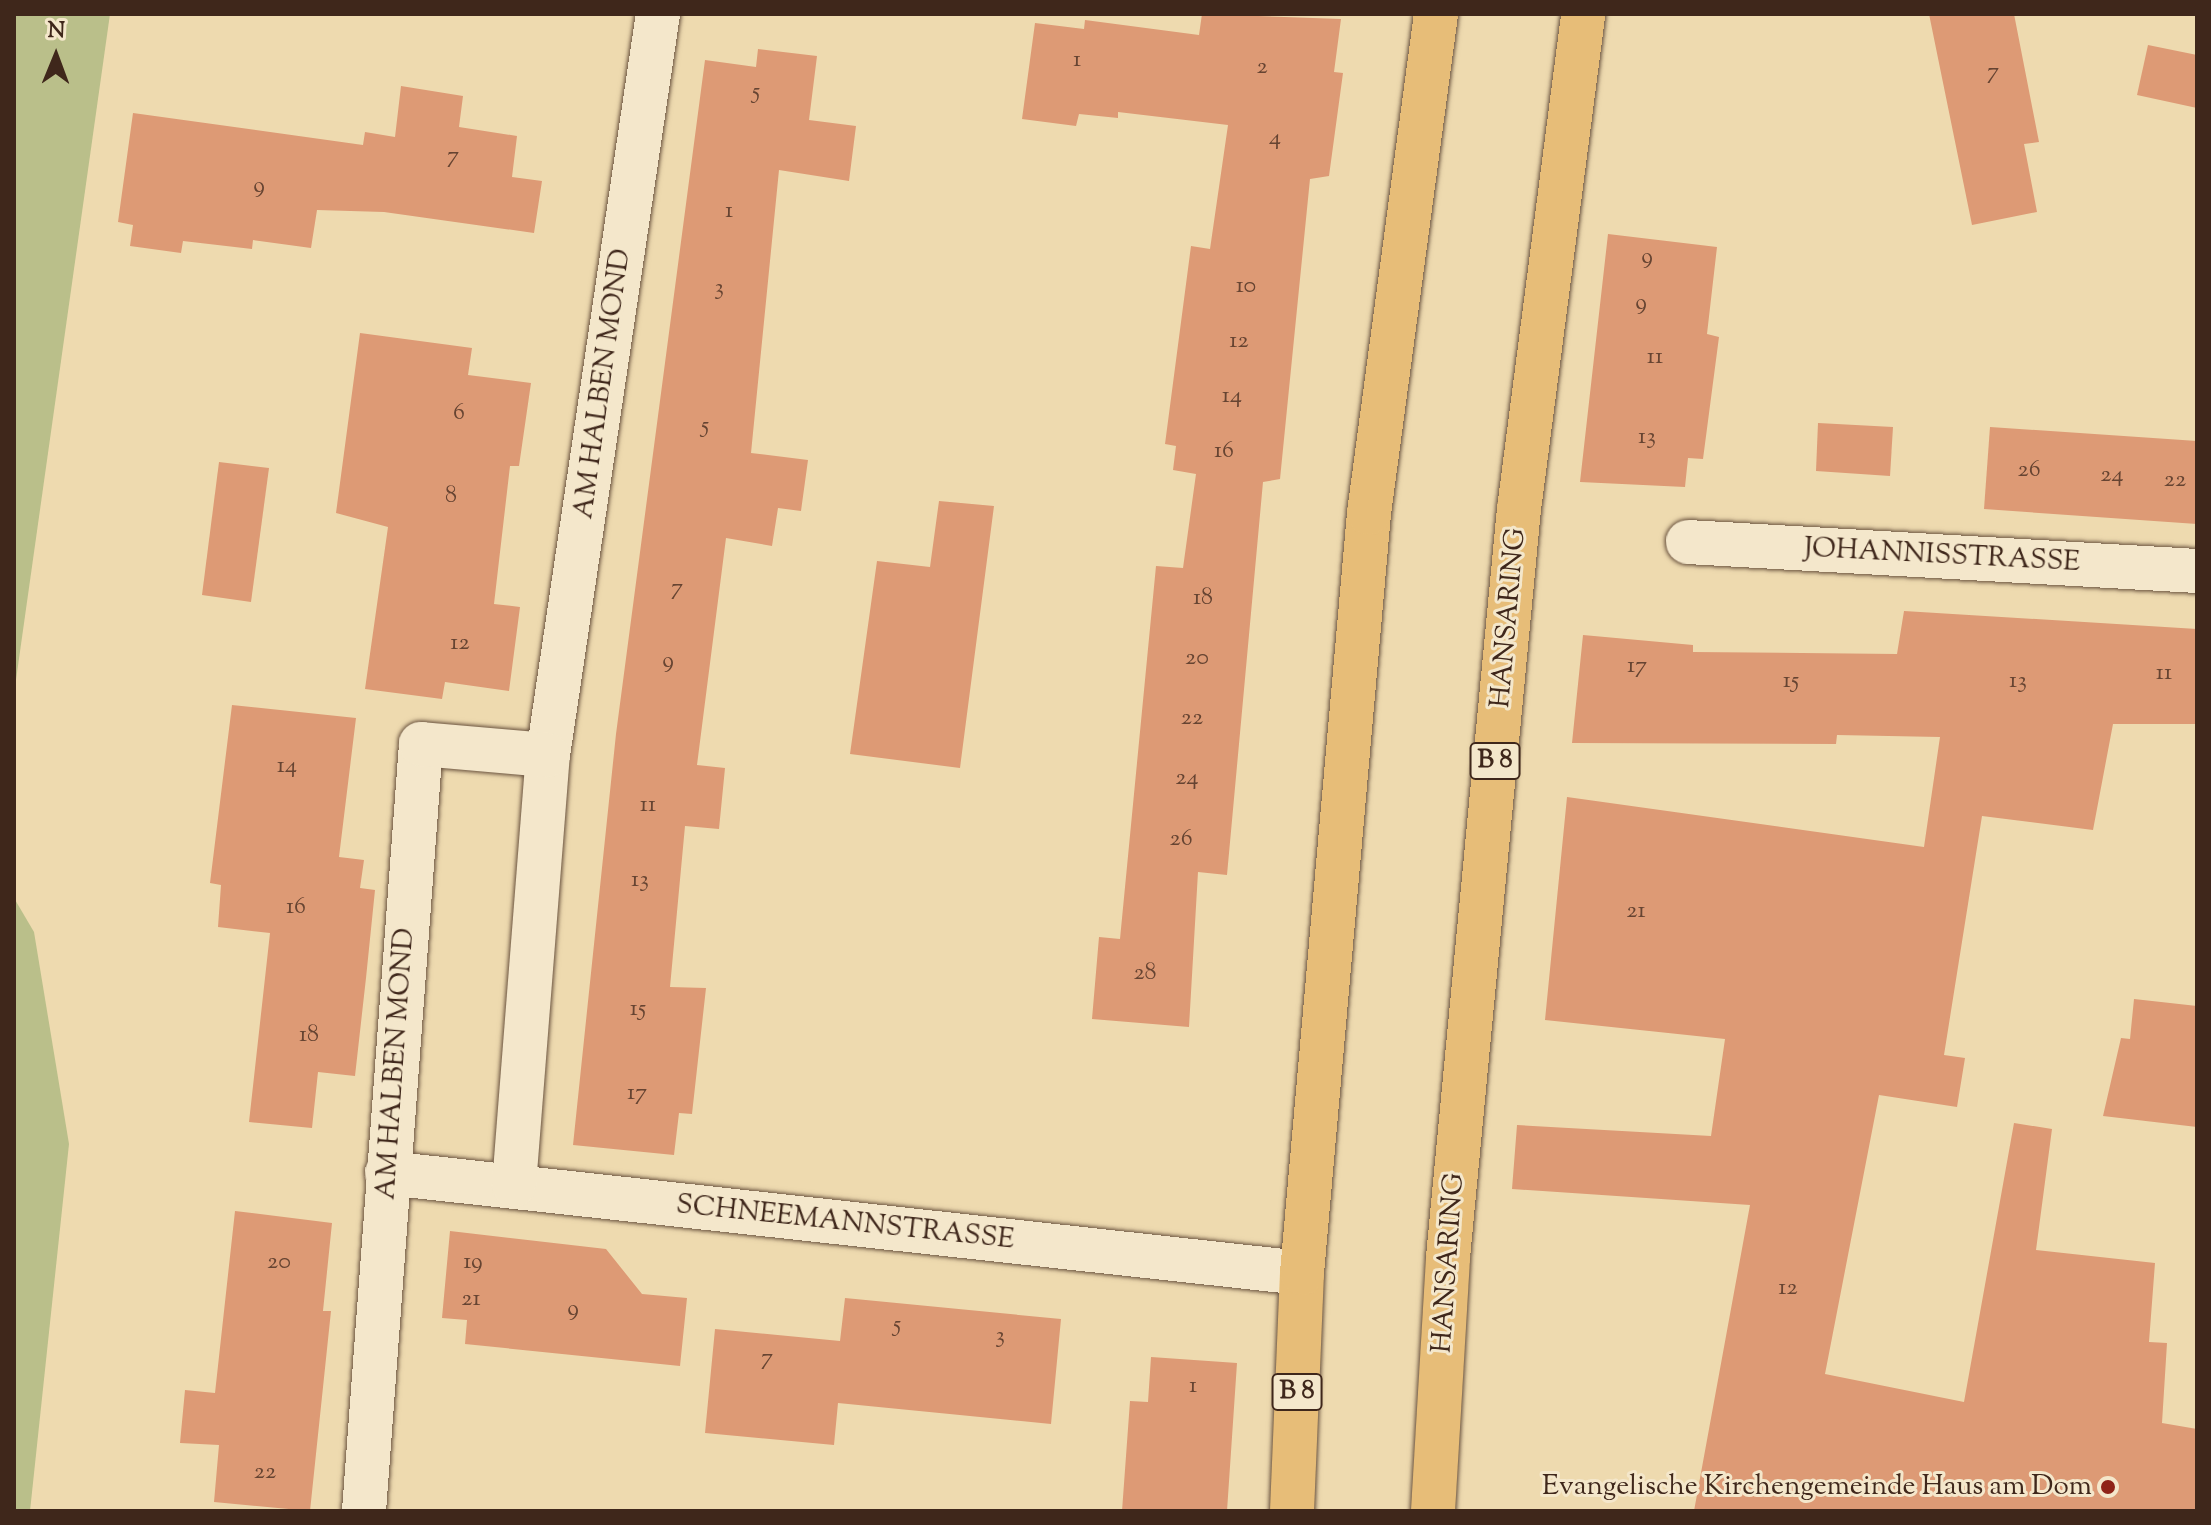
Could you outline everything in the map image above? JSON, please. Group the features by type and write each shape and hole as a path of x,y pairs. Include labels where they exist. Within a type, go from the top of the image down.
{"main road":[{"name":"B 8","path":"1292,1511 1302,1273 1369,513 1436,14"},
{"name":"HANSARING","path":"1433,1511 1448,1257 1519,509 1583,14"}],"street":[{"name":"AM HALBEN MOND","path":"514,1185 548,755 658,14"},
{"name":"JOHANNISSTRASSE","path":"1688,542 2197,571"},
{"name":"AM HALBEN MOND","path":"364,1511 421,744 548,755"},
{"name":"SCHNEEMANNSTRASSE","path":"387,1173 1302,1273"}],"green space":[{"path":"14,14 110,14 14,694"},
{"path":"14,898 34,932 69,1144 30,1511 14,1511"}],"building":[{"path":"1202,14 1341,19 1334,72 1343,73 1329,176 1310,179 1280,479 1263,482 1227,875 1198,872 1189,1027 1092,1019 1099,937 1120,939 1156,566 1183,568 1196,474 1173,470 1176,446 1165,444 1191,246 1210,249 1228,125 1118,112 1118,118 1079,114 1076,126 1022,119 1035,23 1084,29 1085,20 1199,35"},
{"path":"1929,14 2014,14 2039,142 2024,144 2037,212 1972,225"},
{"path":"2148,45 2197,55 2197,108 2137,95"},
{"path":"758,49 817,56 809,120 856,126 849,181 779,170 751,453 808,460 801,511 778,508 772,546 726,538 697,765 725,768 719,829 685,826 670,987 706,988 692,1114 679,1113 674,1155 573,1145 616,734 705,60 756,67"},
{"path":"401,86 463,96 459,127 517,136 512,177 542,181 534,233 384,212 317,210 311,248 253,240 252,249 183,241 181,253 130,246 133,225 118,222 133,113 363,145 365,132 395,137"},
{"path":"1608,234 1717,247 1707,334 1719,337 1703,459 1688,458 1685,487 1580,482"},
{"path":"360,333 472,348 468,375 531,383 519,466 510,466 494,604 520,607 509,691 445,682 442,699 365,689 388,527 336,513"},
{"path":"1818,423 1893,427 1890,476 1816,471"},
{"path":"1990,427 2197,441 2197,524 1984,509"},
{"path":"219,462 269,468 251,602 202,595"},
{"path":"939,501 994,506 960,768 850,754 877,561 930,567"},
{"path":"1904,611 2197,629 2197,724 2113,724 2093,830 1982,816 1944,1055 1965,1058 1957,1107 1879,1095 1825,1374 1964,1402 2014,1123 2052,1129 2036,1250 2155,1263 2149,1342 2167,1343 2162,1423 2197,1429 2197,1511 1694,1511 1750,1205 1512,1189 1517,1125 1711,1136 1725,1039 1545,1020 1567,797 1924,847 1940,737 1837,735 1836,744 1572,743 1583,635 1693,645 1693,652 1897,654"},
{"path":"232,705 356,718 339,857 364,860 360,888 375,890 366,978 355,1076 318,1072 312,1128 249,1122 270,933 218,927 221,885 210,883"},
{"path":"2134,999 2197,1006 2197,1127 2103,1116 2121,1038 2130,1039"},
{"path":"235,1211 332,1223 323,1311 331,1311 310,1511 214,1502 219,1445 180,1443 185,1390 215,1393"},
{"path":"450,1231 606,1249 642,1294 687,1298 680,1366 465,1344 467,1320 442,1318"},
{"path":"845,1298 1061,1319 1051,1424 838,1403 834,1445 705,1433 715,1329 840,1341"},
{"path":"1151,1357 1237,1363 1227,1511 1122,1511 1130,1401 1148,1402"}],"place":[{"name":"Evangelische Kirchengemeinde Haus am Dom","path":"2108,1487"}]}
